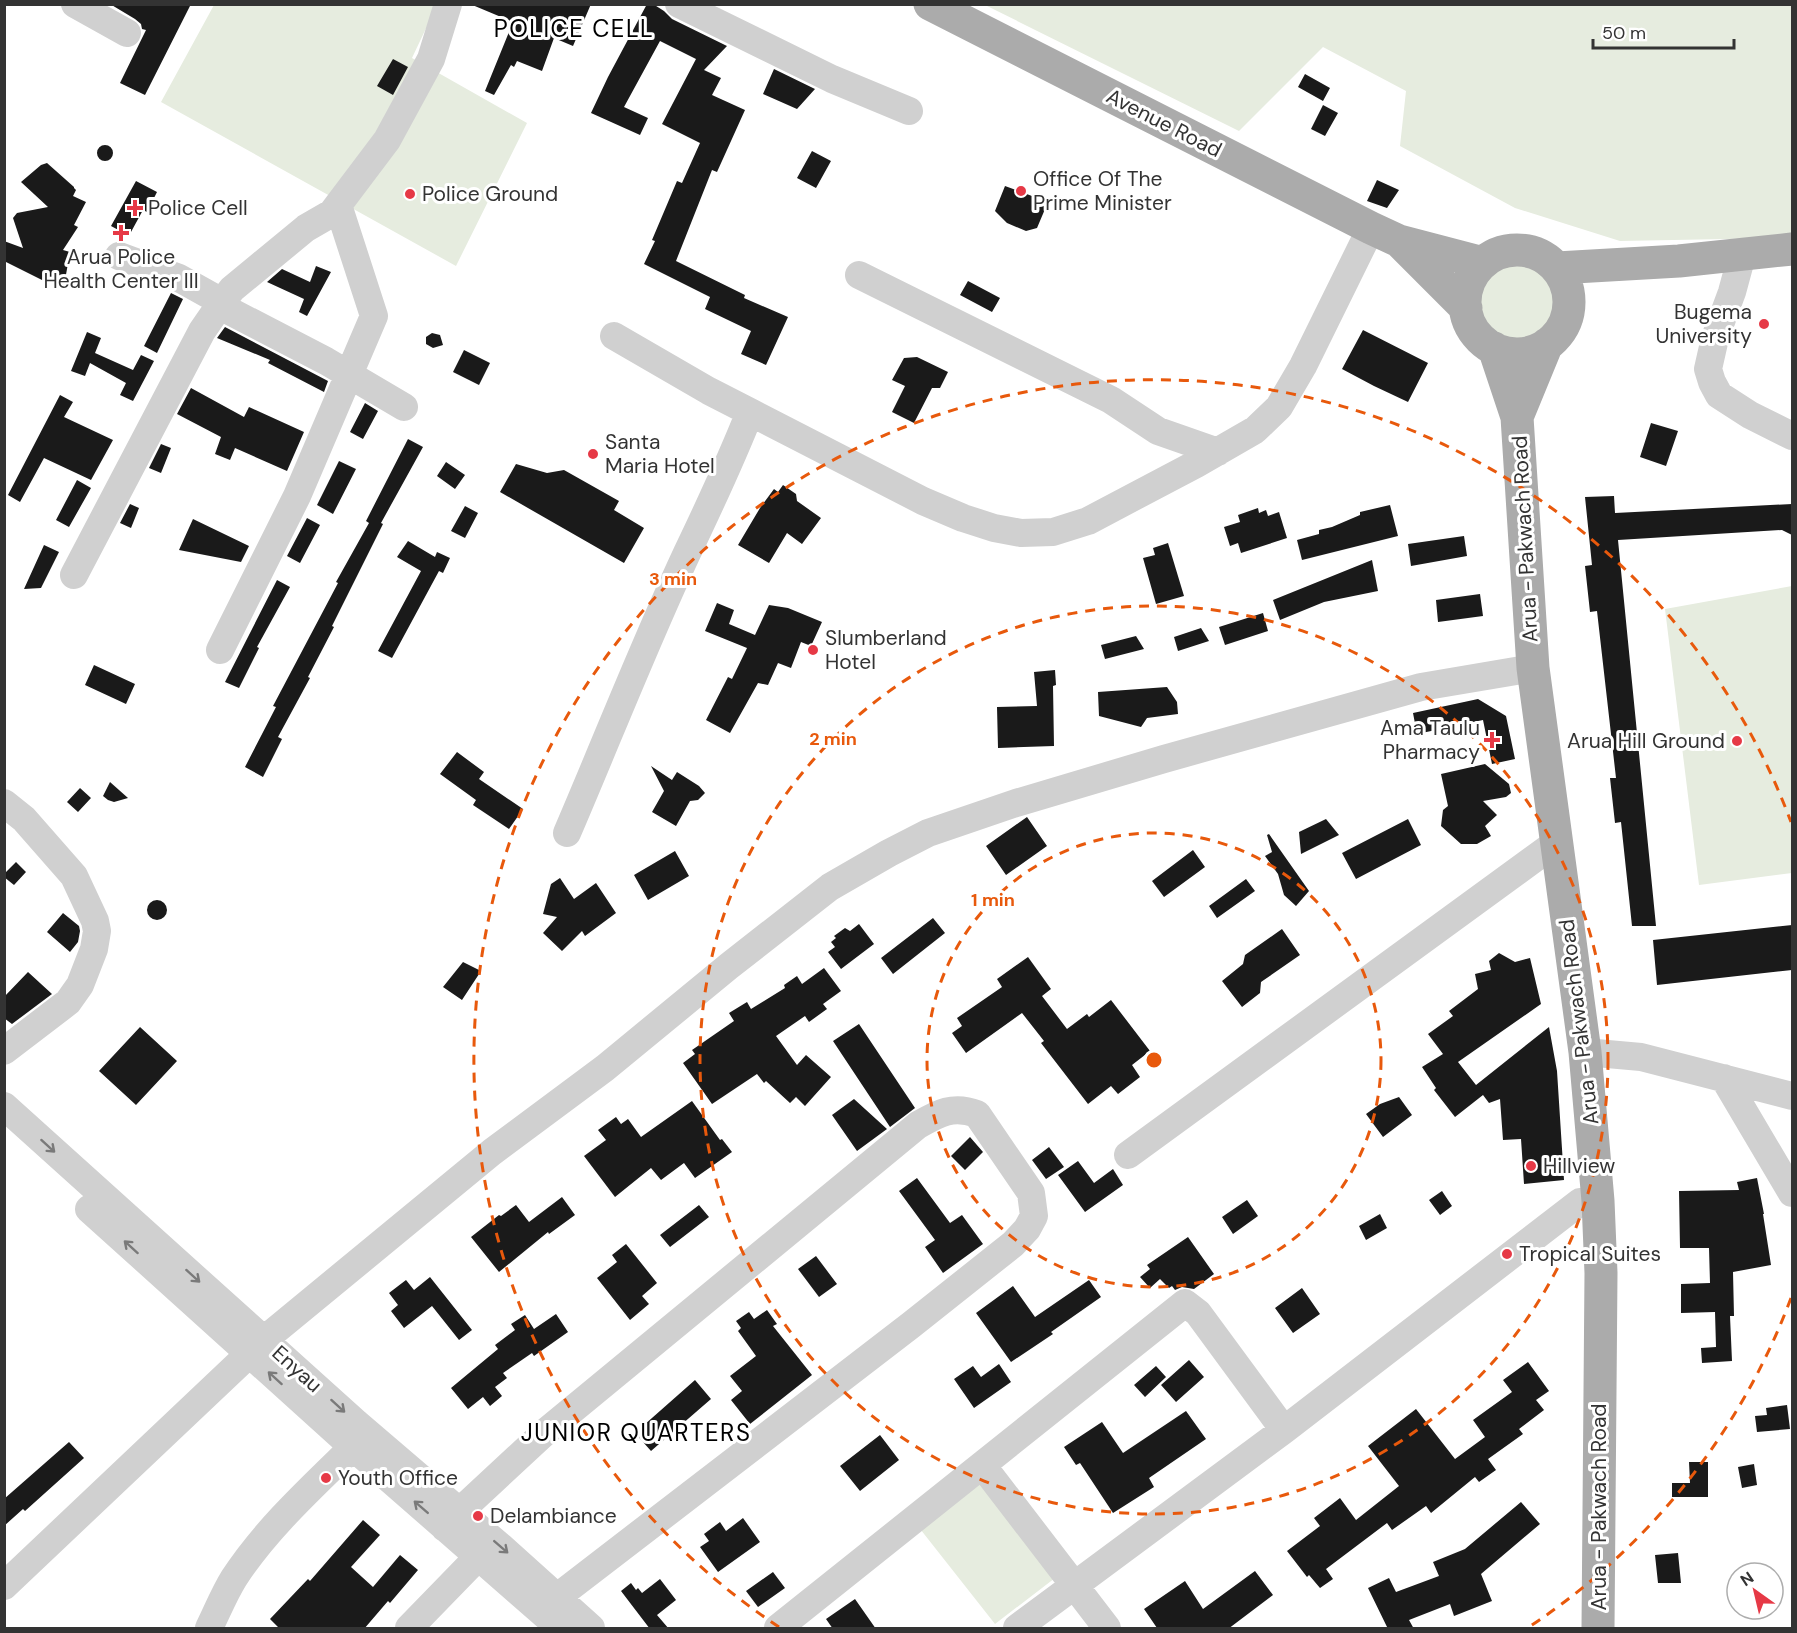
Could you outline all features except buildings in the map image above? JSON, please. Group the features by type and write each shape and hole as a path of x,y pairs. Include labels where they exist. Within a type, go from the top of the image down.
{"main road":[{"name":"Avenue Road","path":"930,4 1385,234 1483,263"},
{"name":"Avenue Road","path":"1385,234 1466,308"},
{"path":"1557,268 1646,263 1792,249"},
{"path":"1527,250 1539,254 1557,268 1567,284 1570,303 1568,315 1556,336 1547,344 1521,353 1507,353 1484,341 1475,332 1466,308 1469,284 1474,273 1483,263 1504,251 1527,250"},
{"path":"1570,303 1646,263"},
{"name":"Arua - Pakwach Road","path":"1518,417 1547,344"},
{"name":"Arua - Pakwach Road","path":"1494,348 1518,417 1533,668 1585,1052 1598,1201 1601,1273 1598,1629"}],"street":[{"path":"75,4 127,33"},
{"path":"74,575 202,331 232,289 306,228 332,213 387,140 431,59 448,4"},
{"path":"679,4 832,79 909,111"},
{"path":"220,650 297,496 374,316 338,205"},
{"path":"614,336 709,391 923,501 994,528 1021,533 1053,532 1088,521 1256,430 1279,408 1385,234"},
{"path":"1742,255 1732,292 1715,338 1708,369 1719,395 1792,436"},
{"path":"119,256 178,278 404,407"},
{"path":"859,275 1111,400 1158,431 1218,452"},
{"path":"567,833 648,642 737,446 750,412"},
{"path":"4,1586 257,1347 492,1152 604,1068 830,888 928,833 1016,803 1421,687 1533,668"},
{"path":"4,803 24,819 74,876 95,921 97,931 94,949 80,985 68,1002 4,1051"},
{"path":"1128,1155 1557,843"},
{"path":"1585,1052 1641,1057 1792,1096"},
{"path":"1724,1078 1792,1193"},
{"name":"Enyau","path":"4,1106 257,1347 353,1447 452,1520 501,1547 553,1613"},
{"path":"452,1520 543,1434 918,1125 943,1111 966,1110 977,1114 1031,1193 1034,1216 1027,1229 1013,1244 553,1613"},
{"name":"Enyau","path":"4,1132 257,1347 356,1423 452,1520 479,1556 553,1613 591,1629"},
{"path":"1017,1629 1284,1430 1580,1202 1598,1201"},
{"path":"778,1629 1185,1303 1198,1312 1284,1430"},
{"path":"209,1629 233,1580 261,1543 353,1447"},
{"path":"982,1465 1107,1629"},
{"path":"409,1629 479,1556"}],"shaded area":[{"name":"Police Ground","path":"214,5 437,5 412,58 527,123 456,266 161,102"},
{"path":"985,5 1792,5 1792,236 1620,241 1515,208 1400,146 1406,91 1323,47 1239,131"},
{"path":"1520,262 1536,265 1549,274 1558,287 1561,303 1558,319 1549,332 1536,341 1520,344 1504,341 1491,332 1482,319 1479,303 1482,287 1491,274 1504,265"},
{"name":"Arua Hill Ground","path":"1792,586 1792,873 1699,885 1665,609"},
{"path":"977,1478 1055,1578 995,1624 917,1525"}],"place":[{"name":"Office Of The Prime Minister","path":"1021,191"},
{"name":"Police Ground","path":"410,194"},
{"name":"Police Cell","path":"135,208"},
{"name":"Arua Police Health Center III","path":"121,233"},
{"name":"Bugema University","path":"1764,324"},
{"name":"Santa Maria Hotel","path":"593,454"},
{"name":"Slumberland Hotel","path":"813,650"},
{"name":"Ama Taulu Pharmacy","path":"1492,740"},
{"name":"Arua Hill Ground","path":"1737,741"},
{"name":"Hillview","path":"1531,1166"},
{"name":"Tropical Suites","path":"1507,1254"},
{"name":"Youth Office","path":"326,1478"},
{"name":"Delambiance","path":"478,1516"}],"district":[{"name":"POLICE CELL","path":"574,29"},
{"name":"JUNIOR QUARTERS","path":"636,1433"}]}
